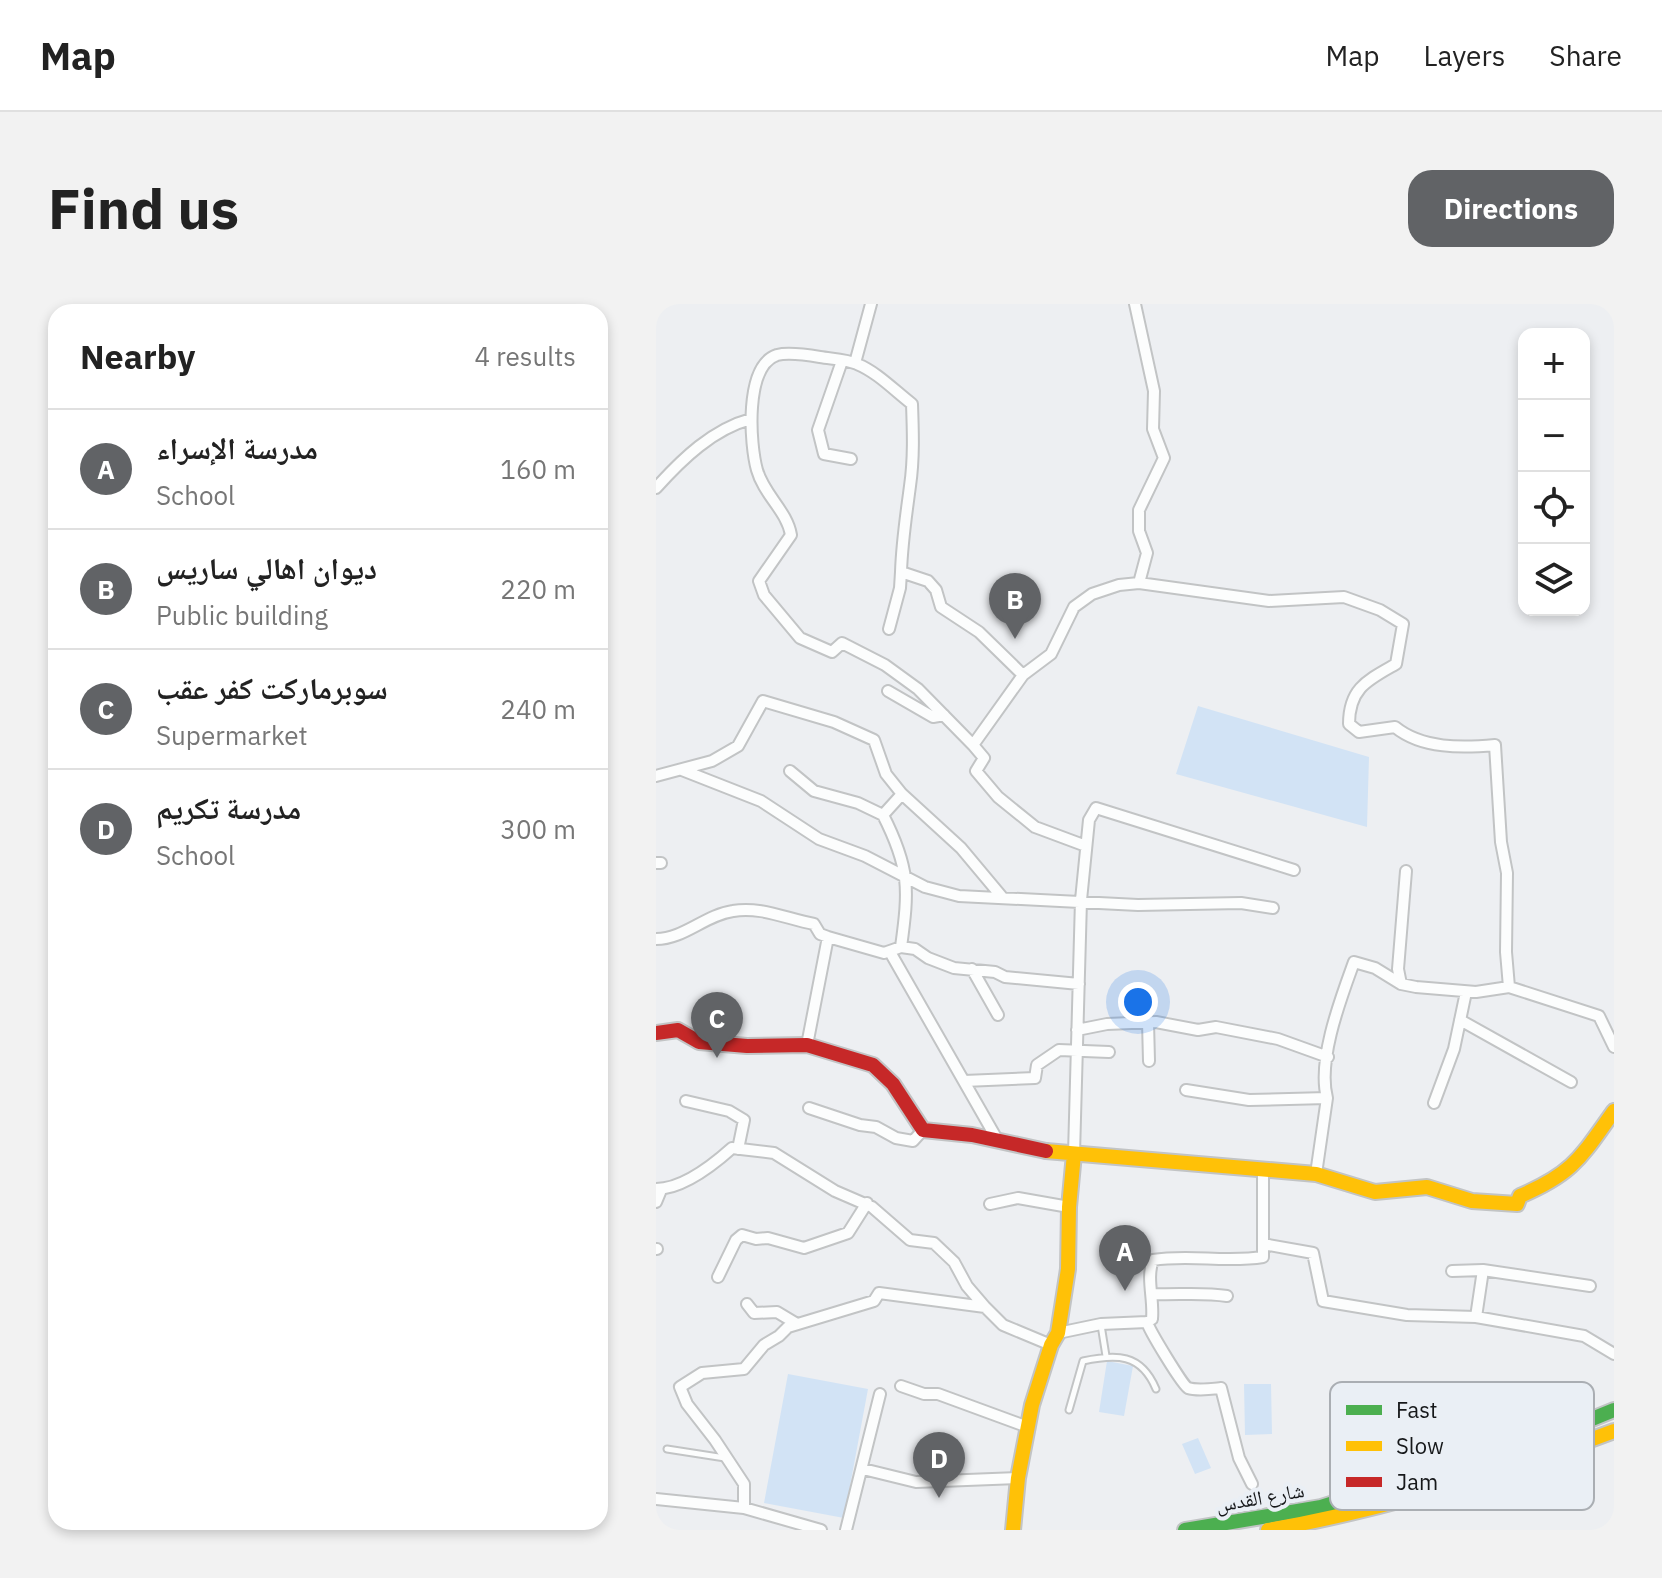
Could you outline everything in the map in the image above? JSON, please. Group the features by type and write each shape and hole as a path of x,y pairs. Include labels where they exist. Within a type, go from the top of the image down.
{"street":[{"path":"855,363 871,304"},
{"path":"1135,304 1154,391 1153,429 1164,458 1139,510 1139,531 1147,553 1139,583"},
{"path":"889,629 900,588 903,521 911,485 912,404 855,363 806,355 777,355 765,363 756,384 751,419 758,473 775,507 789,521 791,535 759,581 764,595 800,638 832,652 842,643 885,665 918,689 984,758 976,771 998,797 1035,827 1086,846"},
{"path":"842,361 818,430 824,454 851,459"},
{"path":"656,488 675,467 713,436 732,424 751,419"},
{"path":"901,572 928,581 936,590 941,607 979,632 1023,675"},
{"path":"973,745 1023,675 1051,654 1074,607 1092,594 1119,585 1139,583 1269,601 1344,597 1380,610 1403,624 1396,664 1355,692 1349,708 1349,724 1359,732 1395,727 1408,737 1454,747 1495,745 1501,842 1507,873 1509,987"},
{"path":"888,691 933,717 944,715"},
{"path":"656,776 712,761 738,746 763,701 834,722 874,740 886,774 902,794 961,848 1002,897"},
{"path":"682,770 761,801 819,839 907,875 925,887 959,896 1169,906 1241,903 1273,908"},
{"path":"790,771 814,791 858,803 883,815 900,849 907,875 901,947"},
{"path":"883,815 902,794"},
{"path":"1013,1530 1018,1478 1028,1427 1054,1339 1068,1269 1079,1051 1081,900 1089,820 1096,808 1294,870"},
{"path":"1401,984 1398,969 1406,871"},
{"path":"656,939 672,937 695,924 732,911 765,911 773,916 814,924 820,934 884,953 901,947 915,949 954,968 995,972 1005,977 1079,984"},
{"path":"807,1045 828,937"},
{"path":"890,952 998,1141"},
{"path":"1316,1174 1327,1098 1328,1057 1339,1002 1354,962 1375,968 1401,984 1466,992 1509,987 1599,1016 1614,1047"},
{"path":"972,969 998,1015"},
{"path":"1434,1103 1454,1049 1466,992"},
{"path":"1460,1020 1571,1082"},
{"path":"1077,1030 1107,1024 1148,1022 1198,1030 1216,1027 1278,1039 1328,1057"},
{"path":"1148,1022 1149,1061"},
{"path":"656,1033 678,1030 699,1042 747,1046 807,1045 873,1065 893,1084 923,1130"},
{"path":"964,1081 1035,1078 1037,1065 1059,1050 1109,1052"},
{"path":"1186,1090 1249,1100 1327,1098"},
{"path":"686,1101 729,1111 744,1120 738,1149"},
{"path":"809,1108 860,1125 876,1127 896,1138 913,1141 923,1130"},
{"path":"923,1130 972,1135 1038,1151 1316,1174 1375,1192 1427,1187 1472,1201 1517,1204 1520,1196 1553,1182 1577,1163 1614,1111"},
{"path":"656,1202 658,1189 706,1170 732,1148 774,1153 835,1191 867,1203 910,1240 934,1243 954,1262 967,1286 1003,1325 1054,1339 1101,1324 1147,1322 1152,1319 1153,1294 1149,1270 1153,1260 1172,1257 1218,1261 1263,1257 1263,1170"},
{"path":"990,1204 1018,1198 1069,1207"},
{"path":"718,1277 736,1240 742,1235 804,1248 848,1233 867,1203"},
{"path":"1263,1244 1313,1253 1323,1301 1407,1315 1476,1317 1584,1336 1614,1354"},
{"path":"1476,1317 1483,1270"},
{"path":"1452,1271 1483,1270 1590,1286"},
{"path":"1153,1294 1189,1296 1205,1292 1227,1296"},
{"path":"744,1508 744,1484 687,1404 680,1387 702,1373 744,1369 764,1345 788,1327 874,1301 879,1293 985,1307"},
{"path":"747,1304 754,1313 777,1312 797,1324"},
{"path":"1147,1322 1150,1333 1162,1347 1181,1383 1190,1389 1221,1388 1239,1458 1252,1484"},
{"path":"901,1386 924,1394 938,1394 1028,1427"},
{"path":"846,1530 880,1394"},
{"name":"شارع القدس","path":"1594,1418 1614,1410"},
{"name":"شارع القدس","path":"1594,1439 1614,1431"},
{"path":"863,1469 916,1482 1018,1478"},
{"path":"656,1499 744,1508 821,1530"},
{"name":"شارع القدس","path":"1185,1530 1330,1504"},
{"name":"شارع القدس","path":"1268,1530 1371,1510"}],"lane":[{"path":"1101,1324 1106,1356"},
{"path":"1069,1410 1083,1361 1106,1356 1123,1357 1151,1376 1156,1389"},
{"path":"667,1449 726,1458"}],"shaded area":[{"path":"1198,706 1369,757 1367,827 1176,774"},
{"path":"1107,1361 1133,1366 1124,1416 1099,1412"},
{"path":"788,1374 868,1389 844,1518 764,1503"},
{"path":"1244,1384 1271,1384 1272,1434 1245,1435"},
{"path":"1198,1438 1211,1468 1195,1474 1182,1444"}],"traffic: fast":[{"path":"1594,1418 1614,1410"},
{"path":"1185,1530 1330,1504"}],"traffic: slow":[{"path":"1046,1151 1316,1174 1375,1192 1427,1187 1472,1201 1517,1204 1520,1196 1553,1179 1575,1162 1614,1111"},
{"path":"1013,1530 1018,1478 1032,1405 1051,1345 1058,1333 1068,1269 1074,1154"},
{"path":"1594,1438 1614,1431"},
{"path":"1268,1530 1364,1510"}],"traffic: jam":[{"path":"656,1033 678,1030 699,1042 747,1046 807,1045 873,1065 893,1084 923,1130 972,1135 1046,1151"}],"place":[{"name":"ديوان اهالي ساريس","path":"1015,639"},
{"name":"سوبرماركت كفر عقب","path":"717,1058"},
{"name":"مدرسة الإسراء","path":"1125,1291"},
{"name":"مدرسة تكريم","path":"939,1498"}]}
